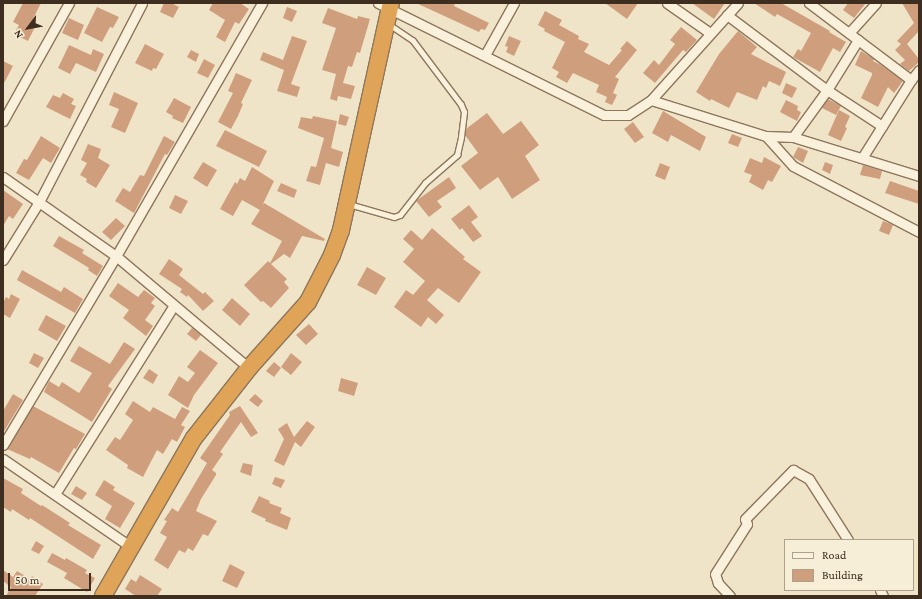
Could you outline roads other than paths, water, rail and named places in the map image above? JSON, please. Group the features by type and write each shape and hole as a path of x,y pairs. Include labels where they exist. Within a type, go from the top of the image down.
{"highway":[{"path":"103,596 194,438 249,368 308,302 332,256 341,230 347,204 386,9"}],"street":[{"path":"3,121 69,3"},
{"path":"3,260 39,202 142,3"},
{"path":"3,445 116,256 262,3"},
{"path":"485,54 514,3"},
{"path":"667,3 710,33"},
{"path":"386,9 485,54 604,115 628,115 651,100 738,3"},
{"path":"809,3 911,80"},
{"path":"849,34 876,3"},
{"path":"727,15 827,90 882,126"},
{"path":"793,137 827,90 858,40"},
{"path":"862,158 911,80 919,70"},
{"path":"651,100 766,136 793,137 919,176"},
{"path":"766,136 793,166 919,232"},
{"path":"3,177 116,256 249,368"},
{"path":"55,494 174,305"},
{"path":"3,459 131,547"},
{"path":"730,596 718,583 715,574 747,524 746,519 793,470 809,479 847,539"}],"lane":[{"path":"347,204 394,217 400,215 425,183 457,155 461,137 464,112 461,105 413,41 386,9"}]}
